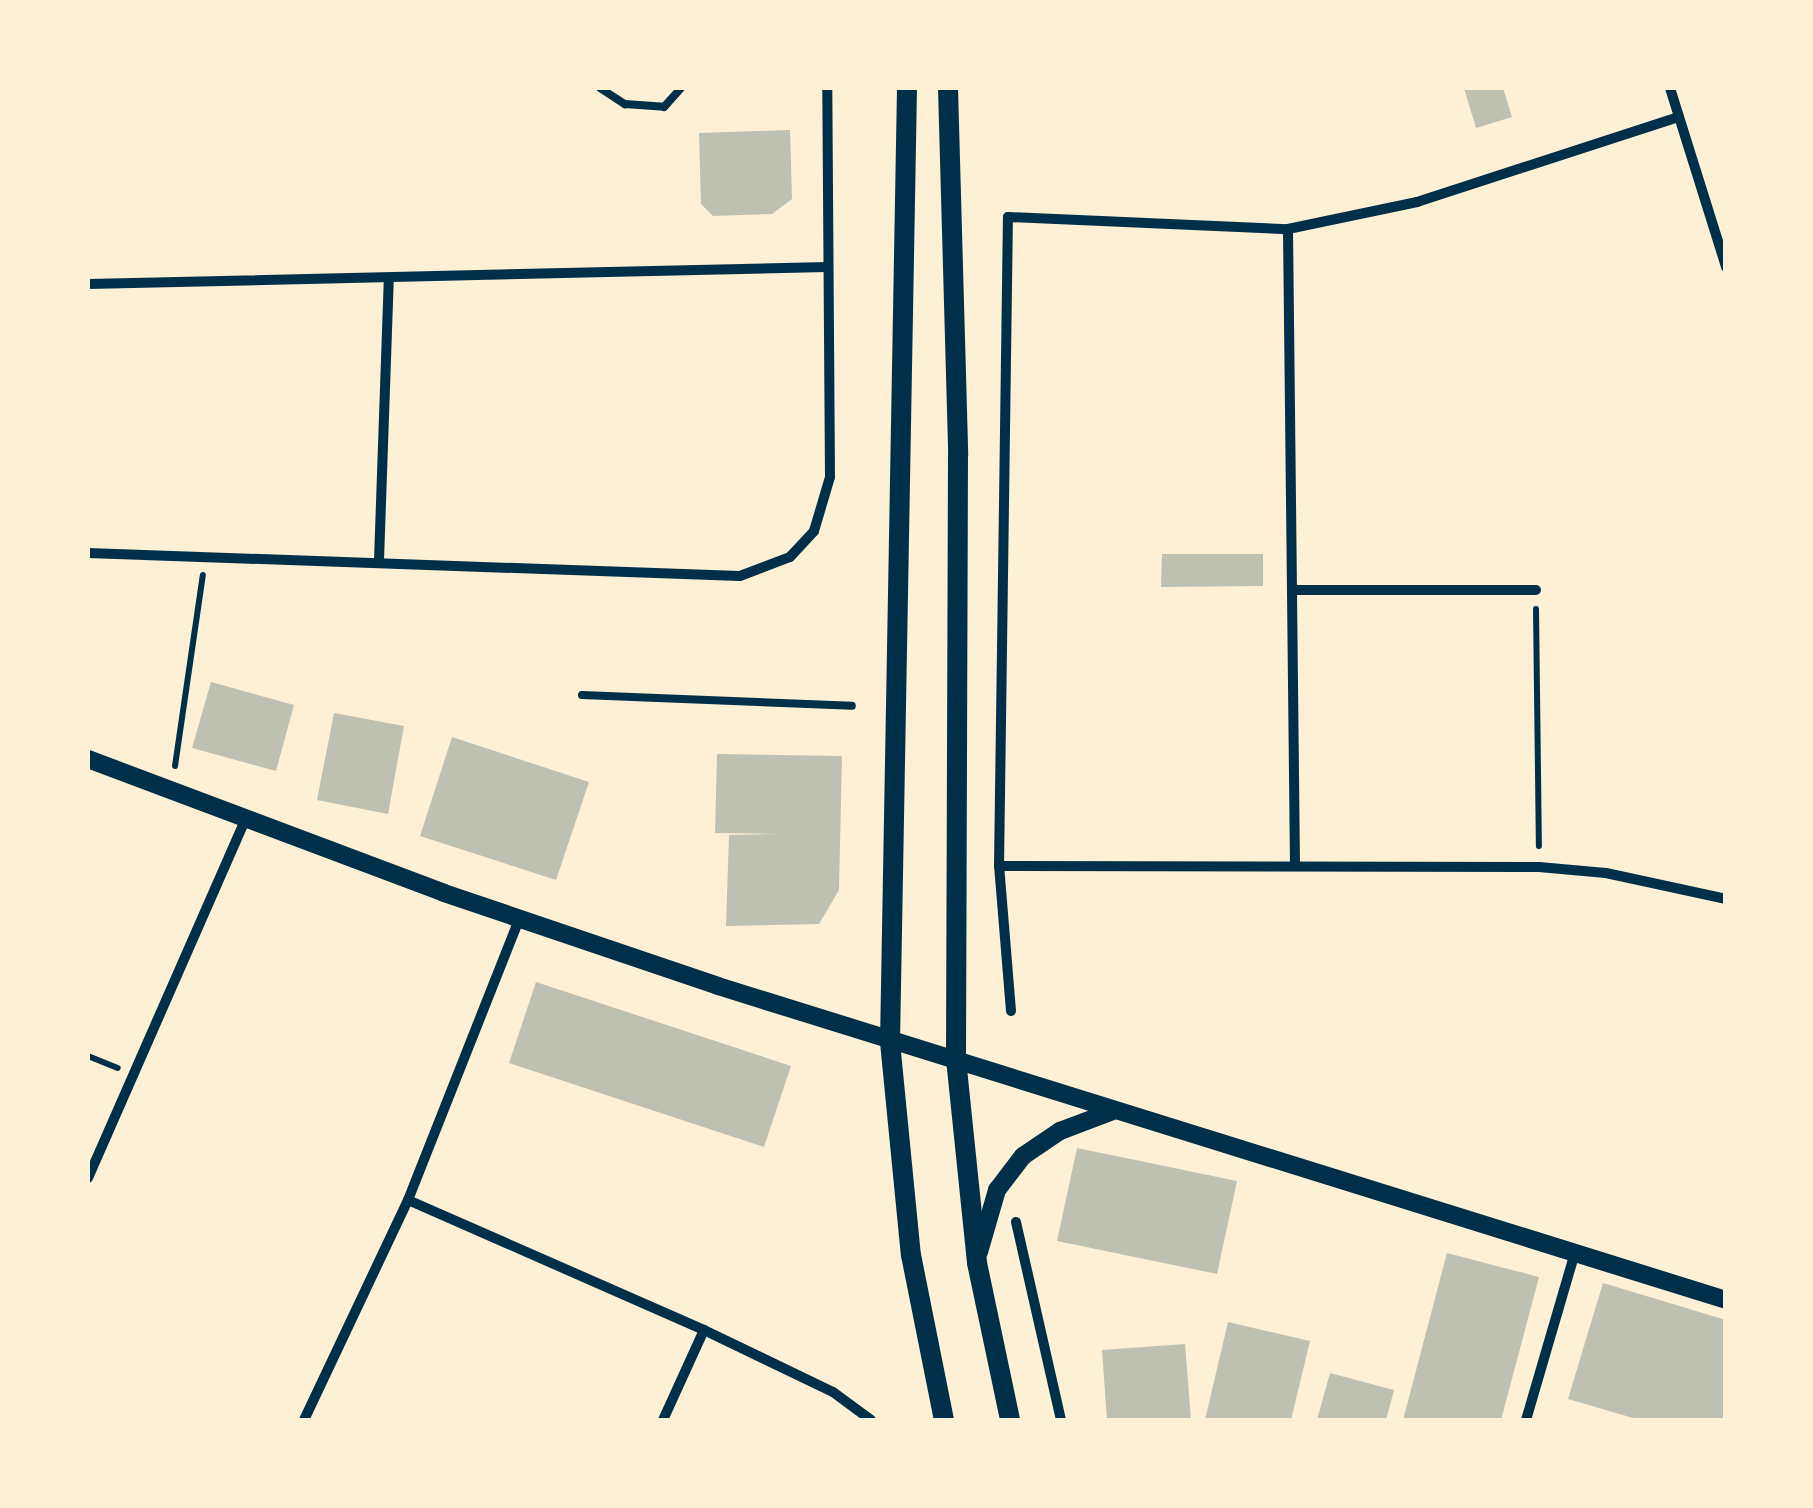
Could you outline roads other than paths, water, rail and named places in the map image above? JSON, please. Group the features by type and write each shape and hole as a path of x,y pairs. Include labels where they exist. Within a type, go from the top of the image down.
{"main road":[{"path":"907,88 890,1042 911,1255 944,1420"},
{"path":"948,88 958,456 956,1059 976,1263 1010,1420"}],"street":[{"path":"88,554 379,560 740,576 772,566 800,546 822,512 830,477 826,88"},
{"path":"1670,88 1726,266"},
{"path":"1011,1011 999,866 1008,216 1288,229 1417,202 1679,117"},
{"path":"1288,229 1295,862"},
{"path":"88,284 827,266"},
{"path":"379,560 389,278"},
{"path":"1293,590 1536,590"},
{"path":"88,759 519,920 890,1042 956,1059 1726,1300"},
{"path":"88,1178 244,820"},
{"path":"999,866 1295,862 1539,867 1606,873 1726,898"},
{"path":"304,1420 408,1200 519,920"},
{"path":"976,1263 987,1214 1010,1170 1060,1131 1114,1111"},
{"path":"408,1200 704,1330 868,1417"},
{"path":"1016,1222 1061,1420"},
{"path":"1526,1420 1575,1252"},
{"path":"663,1420 704,1330"}],"lane":[{"path":"600,88 625,104 664,107 681,88"},
{"path":"582,695 852,706"}]}
